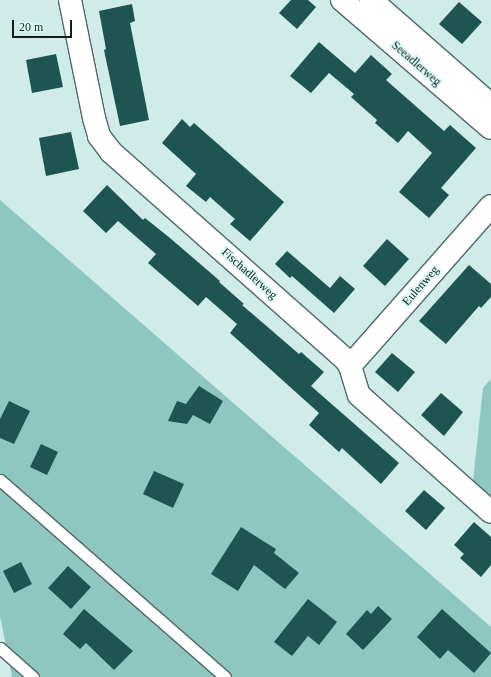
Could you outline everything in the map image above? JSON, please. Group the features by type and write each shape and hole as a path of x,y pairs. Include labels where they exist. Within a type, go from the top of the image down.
{"street":[{"name":"Fischadlerweg","path":"70,0 94,118 99,136 111,152 345,359 350,366 359,395 491,512"},
{"name":"Seeadlerweg","path":"342,0 491,128"},
{"name":"Seeadlerweg","path":"371,0 488,97"},
{"name":"Eulenweg","path":"350,366 491,206"}],"lane":[{"path":"0,480 225,677"},
{"path":"0,648 33,677"}],"green space":[{"path":"0,200 491,627 491,677 12,677 0,616"},
{"path":"491,379 491,496 473,481 483,388"}],"building":[{"path":"291,0 308,0 316,7 297,29 279,13"},
{"path":"459,2 482,22 462,44 439,24"},
{"path":"132,4 135,21 130,23 149,120 120,126 104,50 106,49 99,11"},
{"path":"319,42 355,73 371,55 392,74 386,80 444,131 450,125 476,148 441,188 449,195 429,218 399,192 432,153 408,131 398,143 375,123 377,120 351,97 354,94 329,73 311,93 290,76"},
{"path":"56,54 63,87 32,93 26,60"},
{"path":"182,119 190,127 194,123 284,202 250,241 230,224 235,219 210,197 206,202 186,186 196,174 162,143"},
{"path":"71,132 79,169 46,176 39,138"},
{"path":"107,185 143,220 145,218 170,238 220,281 219,282 244,304 242,305 299,354 301,352 324,372 311,386 399,463 381,484 342,448 339,452 309,425 319,413 230,333 237,324 206,297 198,306 148,263 156,254 118,221 106,233 83,211"},
{"path":"387,239 409,259 385,286 363,266"},
{"path":"287,251 330,288 340,276 355,289 334,313 292,276 290,278 275,264"},
{"path":"469,265 491,284 491,297 481,308 479,306 446,344 419,321"},
{"path":"392,353 415,372 398,392 375,372"},
{"path":"199,386 223,401 210,424 193,415 187,424 168,421 177,401 186,404"},
{"path":"441,393 463,412 444,436 421,415"},
{"path":"9,401 30,411 14,444 0,438 0,419"},
{"path":"41,444 58,452 47,475 30,467"},
{"path":"154,471 184,484 173,508 143,494"},
{"path":"424,490 445,508 426,530 405,511"},
{"path":"474,522 491,537 491,565 481,577 460,558 464,554 454,545"},
{"path":"241,527 276,549 274,553 299,573 285,589 254,565 238,591 211,574"},
{"path":"21,562 32,584 14,593 3,571"},
{"path":"68,566 91,587 71,609 48,588"},
{"path":"308,599 337,622 319,645 308,636 292,656 274,642"},
{"path":"378,606 392,619 363,650 346,634 367,610 371,614"},
{"path":"84,609 133,651 114,670 86,643 80,649 63,634"},
{"path":"442,609 491,653 474,673 448,650 440,659 417,637"}]}
